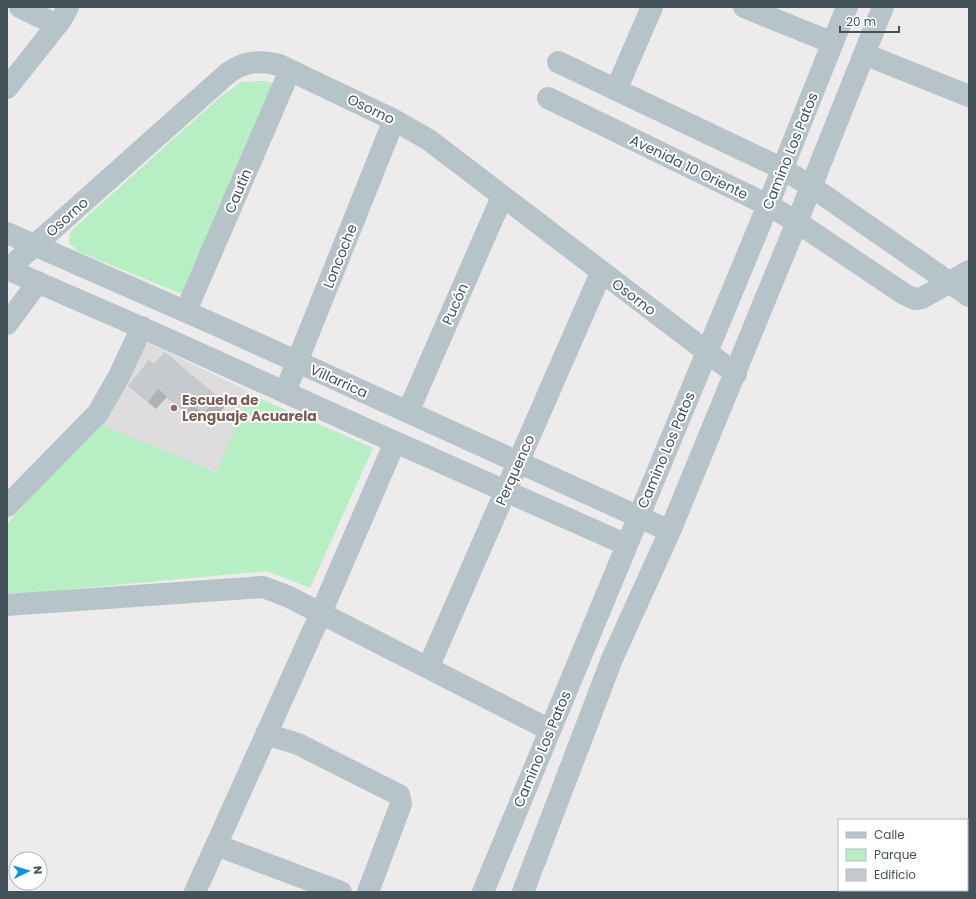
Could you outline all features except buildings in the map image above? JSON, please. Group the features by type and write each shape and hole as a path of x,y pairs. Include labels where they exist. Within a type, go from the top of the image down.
{"street":[{"path":"7,88 62,16 20,7"},
{"path":"616,90 652,7"},
{"path":"744,7 833,43"},
{"name":"Camino Los Patos","path":"483,892 768,206 847,7"},
{"path":"523,892 612,659 670,531 736,374 883,7"},
{"path":"864,54 969,96"},
{"name":"Osorno","path":"7,269 36,245 228,73 242,65 257,61 268,62 290,70 394,120 428,140 736,374"},
{"path":"558,62 783,169 812,187 969,296"},
{"name":"Cautín","path":"186,311 290,70"},
{"name":"Avenida 10 Oriente","path":"548,98 798,222 904,294 915,299 922,298 949,281"},
{"name":"Loncoche","path":"285,392 394,120"},
{"name":"Pucón","path":"408,412 502,197"},
{"name":"Villarrica","path":"7,233 186,311 670,531"},
{"path":"7,269 142,327 627,545"},
{"name":"Perquenco","path":"428,668 602,272"},
{"path":"949,281 969,272"},
{"path":"7,324 38,282"},
{"path":"7,506 98,413 119,376 142,327"},
{"path":"195,892 321,613 395,442"},
{"path":"7,605 263,587 287,596 550,730"},
{"path":"266,734 298,744 399,795 401,804 368,892"},
{"path":"216,845 340,892"}],"shaded area":[{"name":"Escuela de Lenguaje Acuarela","path":"140,339 240,387 250,394 216,472 96,423"}],"green space":[{"path":"265,81 277,84 182,294 79,252 69,243 70,232 219,98 241,82"},
{"path":"250,394 373,448 310,588 267,571 7,595 7,524 96,422 216,472"}],"place":[{"name":"Escuela de Lenguaje Acuarela","path":"174,408"}]}
